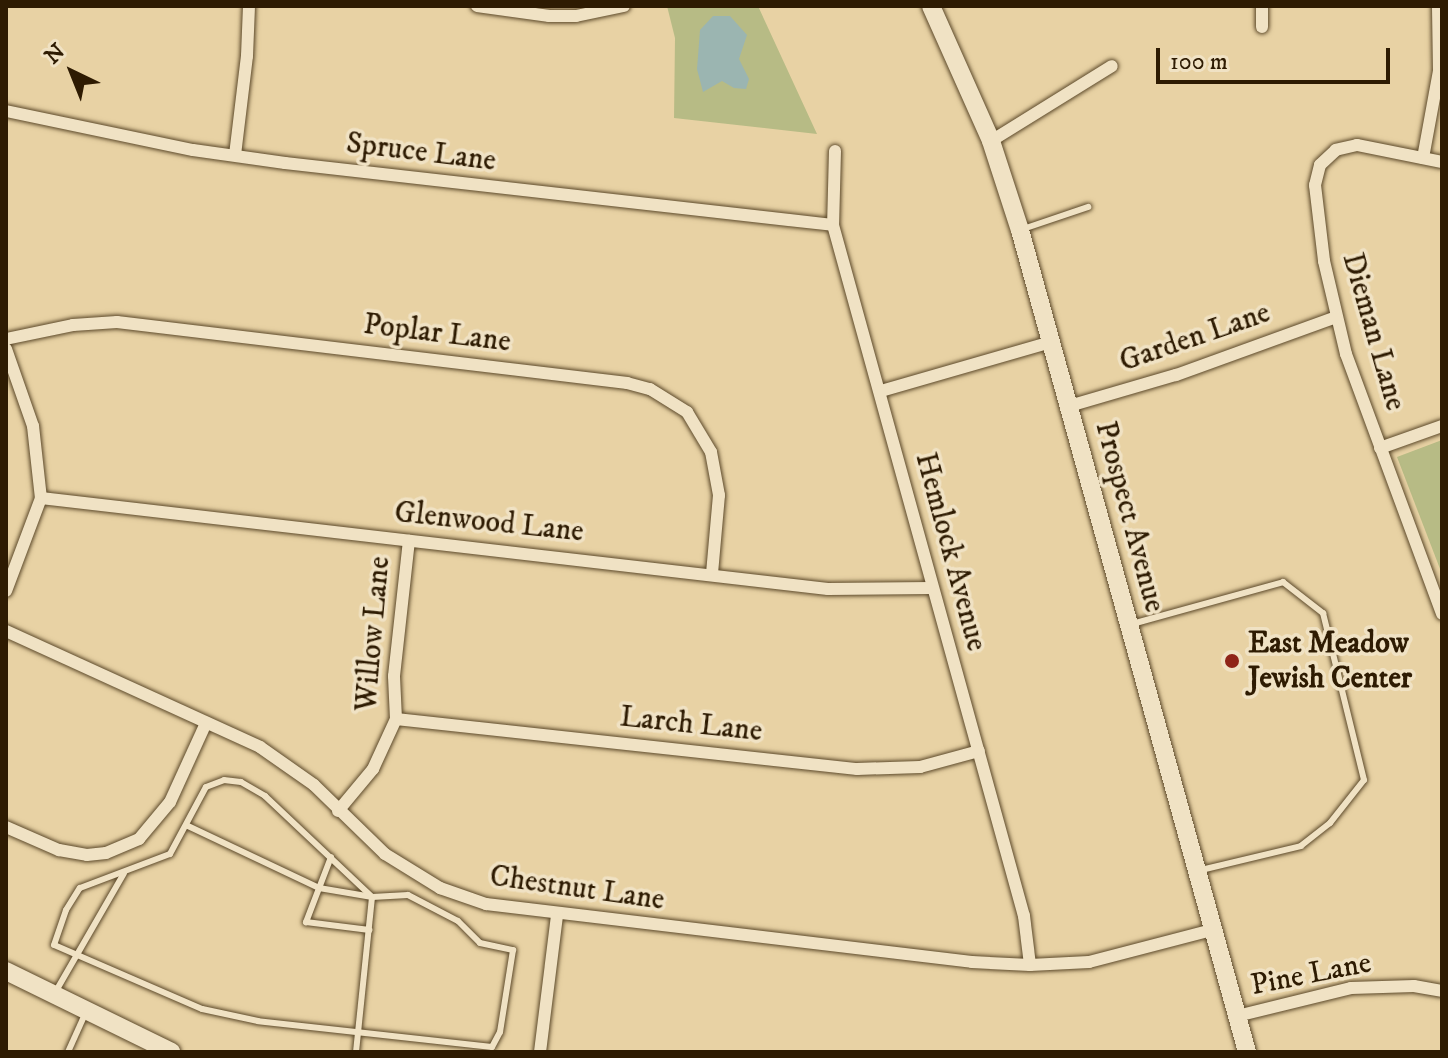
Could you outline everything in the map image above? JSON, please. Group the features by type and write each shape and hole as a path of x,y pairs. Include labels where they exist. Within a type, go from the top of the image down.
{"street":[{"path":"235,155 247,56 249,6"},
{"path":"477,6 549,16 576,16 624,6"},
{"name":"Prospect Avenue","path":"931,6 991,141 1020,230 1247,1052"},
{"path":"1262,6 1262,27"},
{"path":"1423,158 1439,71 1438,6"},
{"path":"991,141 1112,66"},
{"name":"Spruce Lane","path":"6,111 193,150 466,185 833,225"},
{"name":"Dieman Lane","path":"1442,162 1357,145 1336,150 1317,171 1315,185 1324,261 1336,317 1380,448 1442,614"},
{"name":"Hemlock Avenue","path":"835,151 833,225 1024,916 1030,965"},
{"name":"Garden Lane","path":"1069,406 1176,375 1336,317"},
{"name":"Poplar Lane","path":"6,339 73,325 117,322 627,383 650,389 687,412 711,452 719,495 712,574"},
{"path":"881,391 1051,342"},
{"path":"6,349 33,426 41,498 6,591"},
{"path":"1380,448 1442,426"},
{"name":"Glenwood Lane","path":"41,498 828,589 931,588"},
{"name":"Willow Lane","path":"338,811 373,769 396,719 394,676 409,541"},
{"name":"Chestnut Lane","path":"6,631 260,747 290,766 385,854 440,888 486,904 557,915 972,962 1030,965 1089,962 1212,930"},
{"name":"Larch Lane","path":"396,719 857,769 920,767 979,751"},
{"path":"6,827 59,850 87,855 106,853 139,839 170,802 206,723"},
{"path":"540,1052 557,915"},
{"path":"8,978 54,995 171,1052"},
{"name":"Pine Lane","path":"1237,1016 1351,988 1414,986 1442,991"}],"lane":[{"path":"1020,230 1088,207"},
{"path":"1129,625 1283,582 1323,613 1364,780 1330,823 1301,846 1196,871"},
{"path":"188,826 319,888 372,897 408,895 447,913 480,943 513,950 500,1032 492,1047 476,1048 258,1021 202,1009 93,959 74,955 54,945 80,888 170,854 188,826 206,787 216,781 232,780 265,796 372,897"},
{"path":"331,857 306,922 369,930"},
{"path":"54,995 74,955 124,872"},
{"path":"356,1052 372,897"},
{"path":"68,1052 87,1010"}],"green space":[{"path":"667,6 758,6 817,134 674,118 675,38"},
{"path":"1442,440 1442,574 1397,457"}],"water":[{"path":"713,16 730,16 747,35 739,59 749,79 746,89 734,88 722,81 703,92 697,69 700,30"}],"place":[{"name":"East Meadow Jewish Center","path":"1232,661"}]}
